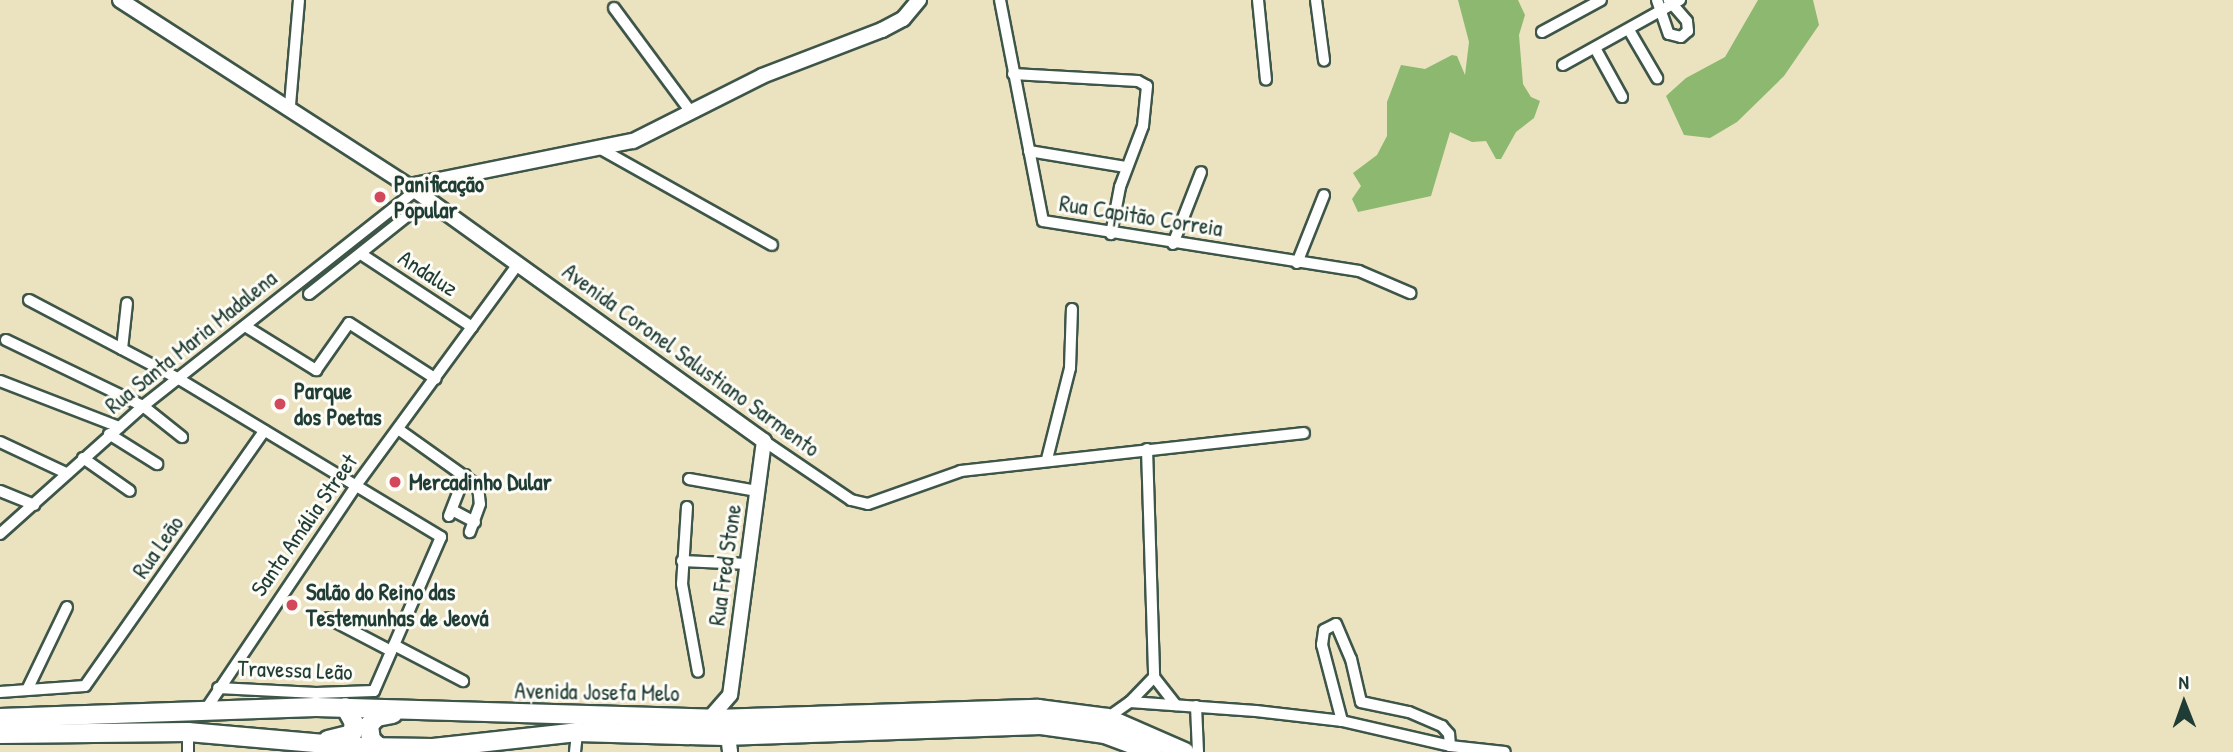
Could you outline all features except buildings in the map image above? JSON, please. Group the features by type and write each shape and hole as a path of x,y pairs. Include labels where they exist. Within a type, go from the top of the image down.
{"main road":[{"name":"Avenida Josefa Melo","path":"0,718 204,712 316,700 345,707 414,712 709,719 1038,709 1107,718 1185,752"},
{"path":"307,743 352,734 354,723 345,707"},
{"path":"380,748 369,735 373,720 414,712"},
{"name":"Avenida Josefa Melo","path":"0,734 188,732 380,748 433,748 576,732 729,744 1041,725 1105,734 1153,752"}],"street":[{"path":"290,106 299,0"},
{"path":"412,188 633,141 762,76 882,30 903,19 919,0"},
{"name":"Rua Capitão Correia","path":"1000,0 1043,221 1173,244 1370,273 1410,293"},
{"path":"1258,0 1266,80"},
{"path":"1316,0 1324,60"},
{"path":"1542,32 1601,0"},
{"path":"1657,0 1671,4"},
{"name":"Avenida Coronel Salustiano Sarmento","path":"122,1 290,106 412,188 764,441 851,500 868,504 961,471 1047,459 1304,433"},
{"path":"1563,65 1671,4"},
{"path":"614,8 691,112"},
{"path":"1629,30 1657,78"},
{"path":"1595,48 1622,97"},
{"path":"1013,74 1138,81 1147,86 1148,100 1126,167 1111,234"},
{"path":"601,149 772,245"},
{"path":"1030,151 1126,167"},
{"path":"1173,244 1201,172"},
{"name":"Rua Santa Maria Madalena","path":"0,534 109,434 412,188"},
{"path":"1297,263 1324,195"},
{"path":"309,294 411,213"},
{"name":"Andaluz","path":"360,254 472,327"},
{"name":"Santa Amália Street","path":"204,712 357,484 518,264"},
{"path":"29,300 179,379 357,484 442,538 393,648"},
{"path":"122,348 127,303"},
{"path":"1047,459 1070,368 1072,309"},
{"path":"245,326 316,370 349,323 436,379"},
{"path":"6,340 143,406 182,437"},
{"path":"0,381 119,427"},
{"path":"398,429 465,475 479,492 472,527 451,513 465,475"},
{"name":"Rua Leão","path":"27,690 85,686 264,431"},
{"path":"109,434 157,464"},
{"name":"Rua Fred Stone","path":"730,695 764,441"},
{"path":"0,442 66,473"},
{"path":"1147,449 1154,677 1176,705"},
{"path":"83,458 130,491"},
{"path":"689,479 757,491"},
{"path":"0,491 33,505"},
{"path":"687,507 682,561 684,606 698,672"},
{"path":"682,561 748,564"},
{"path":"0,692 27,690 67,607"},
{"path":"328,618 463,681"},
{"path":"1342,721 1322,645 1324,630 1336,624 1351,659 1361,702 1409,712 1442,726 1449,734 1450,746"},
{"name":"Travessa Leão","path":"218,688 316,700 372,691 393,648"},
{"path":"1107,718 1130,702 1154,677"},
{"path":"709,719 730,695 745,719"},
{"path":"1130,702 1342,721 1450,746 1505,752"},
{"path":"1196,706 1198,752"},
{"path":"188,732 188,752"},
{"path":"575,752 576,732"}],"green space":[{"path":"1458,0 1518,0 1525,15 1519,35 1523,84 1531,97 1540,101 1534,118 1516,132 1501,159 1496,159 1486,141 1472,142 1450,132 1431,196 1358,212 1352,199 1361,186 1353,173 1377,155 1387,136 1387,102 1401,65 1425,69 1452,55 1457,56 1465,75 1469,42"},
{"path":"1758,0 1813,0 1819,25 1784,76 1737,122 1710,138 1684,135 1666,96 1686,78 1725,57"}],"place":[{"name":"Panificação Popular","path":"380,197"},
{"name":"Parque dos Poetas","path":"280,404"},
{"name":"Mercadinho Dular","path":"395,482"},
{"name":"Salão do Reino das Testemunhas de Jeová","path":"292,605"}]}
